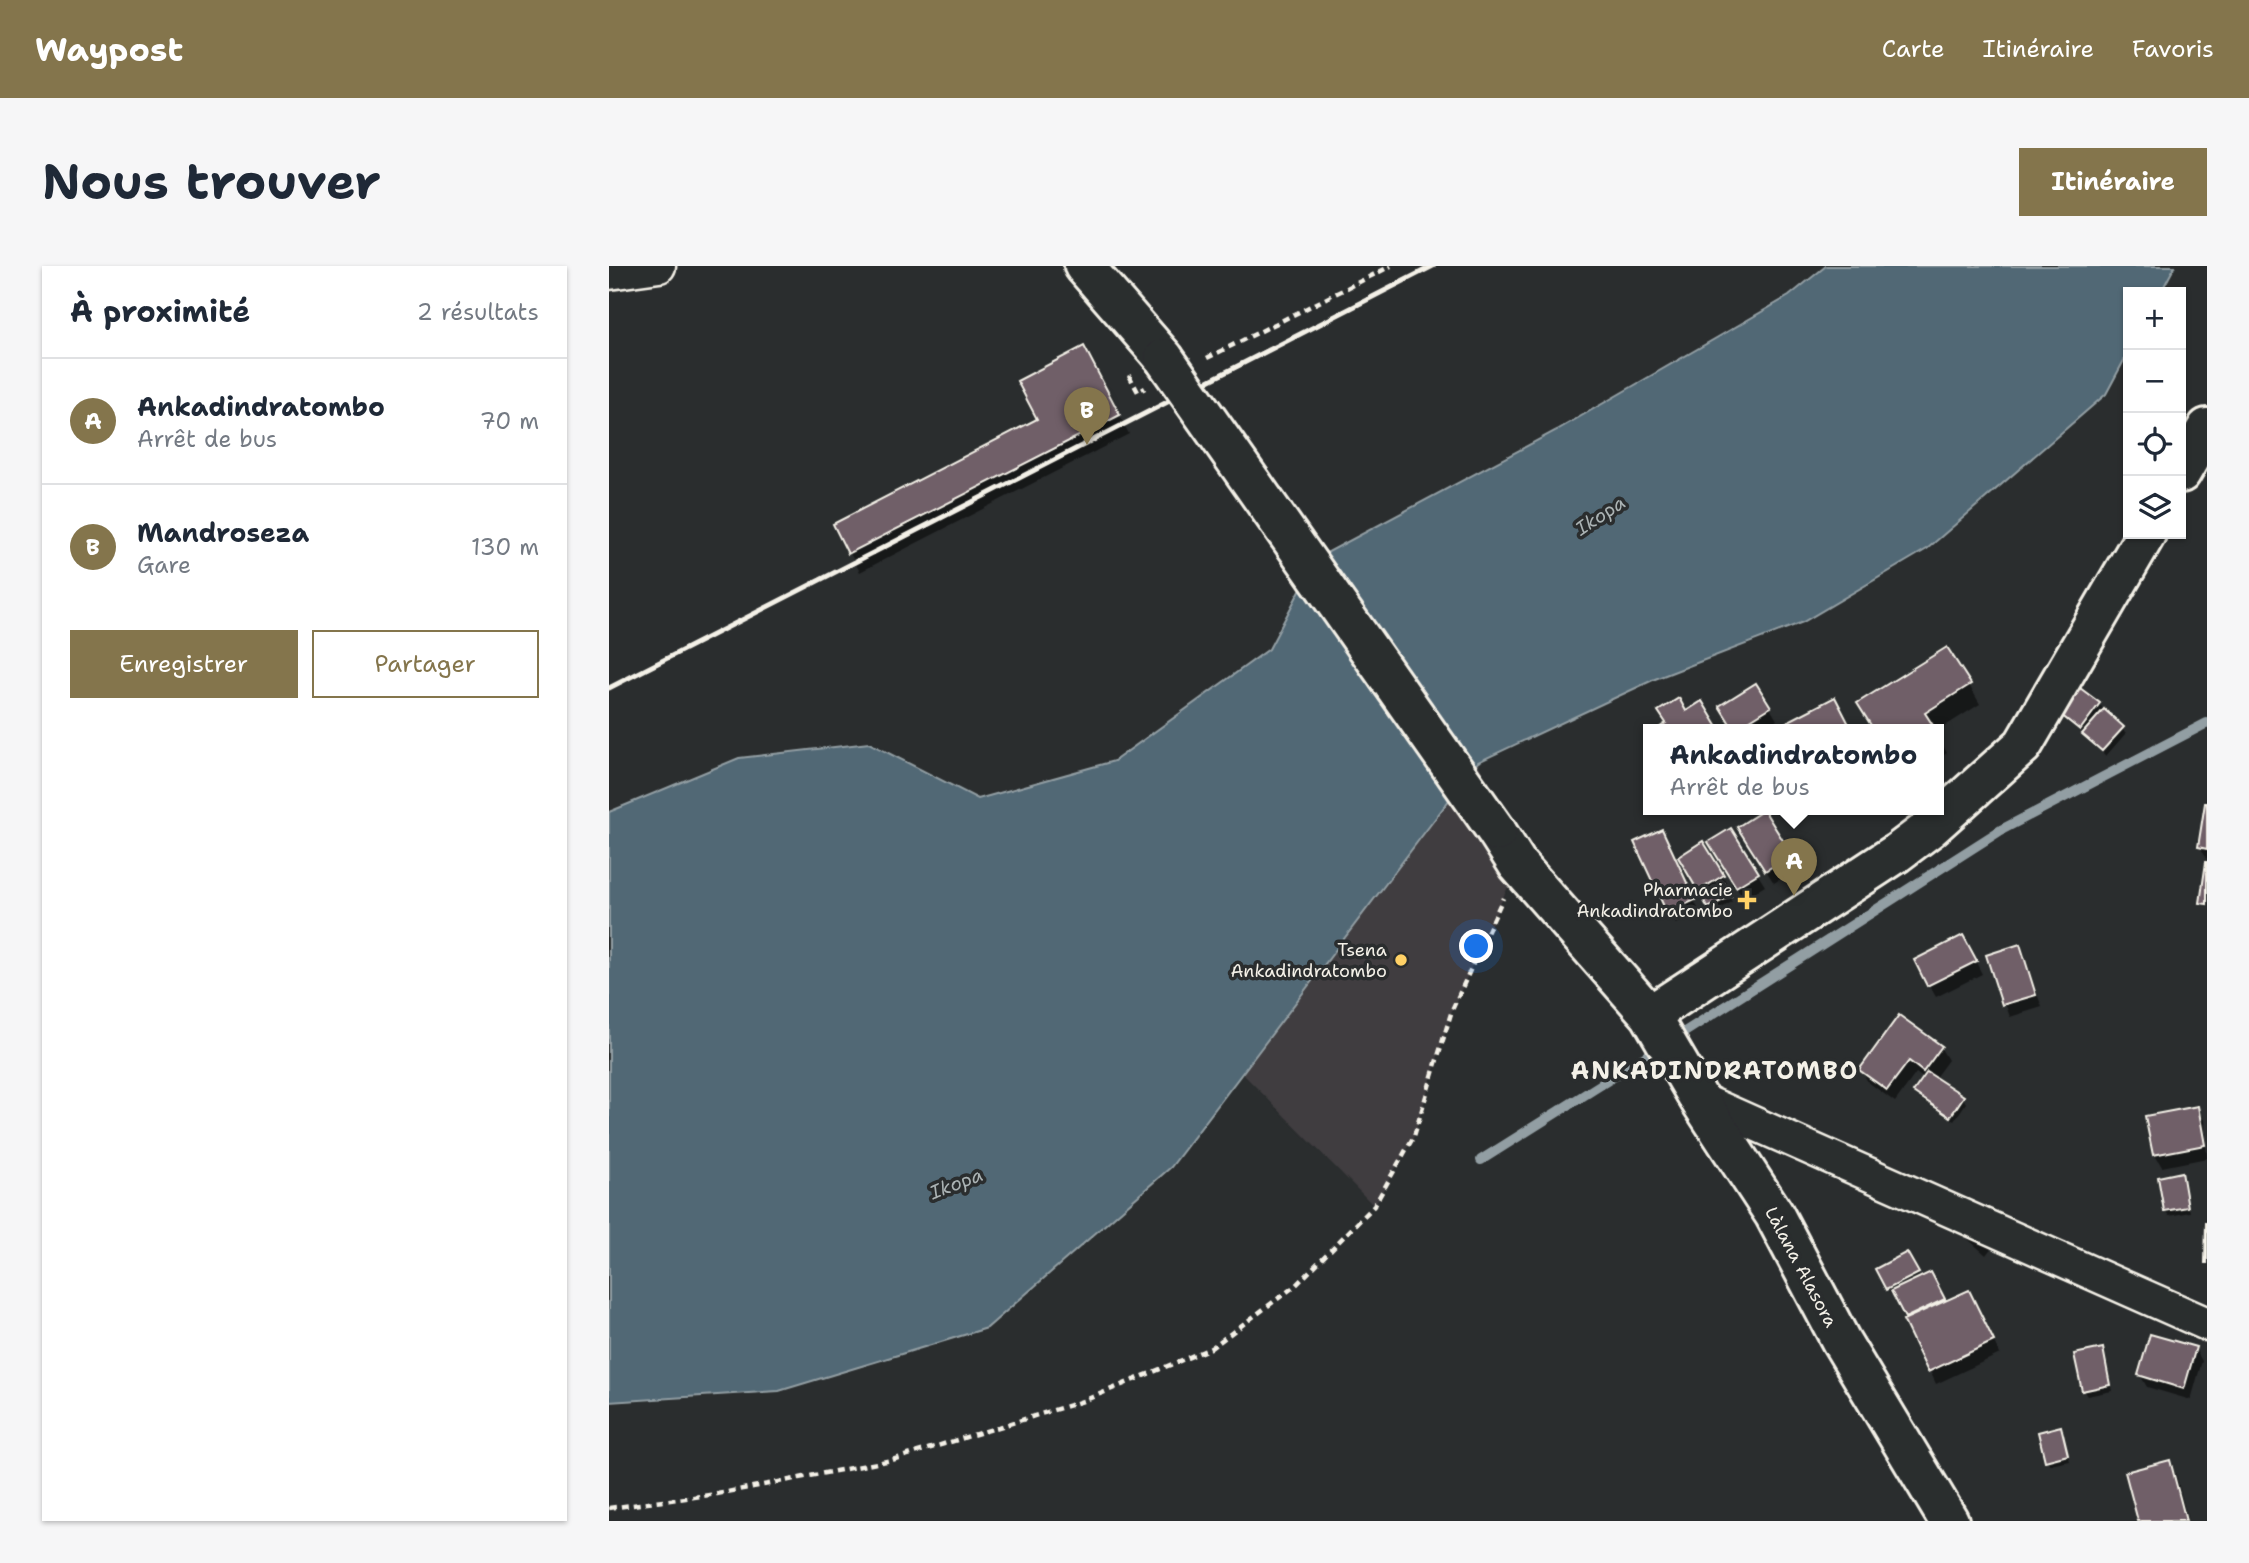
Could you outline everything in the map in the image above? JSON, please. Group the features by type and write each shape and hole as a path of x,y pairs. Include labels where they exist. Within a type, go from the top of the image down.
{"main road":[{"name":"Làlana Alasora","path":"1084,266 1172,368 1518,865 1650,1014 1699,1099 1774,1214 1841,1341 1949,1521"},
{"path":"2186,464 2207,428"},
{"path":"1650,1014 1897,853 1929,829 2023,745 2142,539"}],"street":[{"path":"609,273 659,266"},
{"path":"1699,1099 2207,1324"}],"path":[{"path":"1127,371 1138,391 1172,368 1391,266"},
{"path":"609,1508 717,1494 892,1460 1083,1401 1211,1348 1295,1286 1374,1206 1413,1136 1452,1010 1518,865"}],"shaded area":[{"name":"Tsena Ankadindratombo","path":"1478,762 1518,865 1452,1010 1414,1136 1374,1206 1242,1073"}],"water":[{"name":"Ikopa","path":"1826,266 2175,266 2164,287 2123,287 2123,362 2106,394 1927,549 1803,622 1655,679 1478,762 1171,1167 987,1328 779,1391 609,1402 609,812 739,758 869,743 978,799 1114,761 1269,649 1317,558 1557,430 1789,296"}],"building":[{"path":"1084,346 1120,415 848,554 833,524 1037,419 1017,381"},
{"path":"1947,647 1971,684 1925,713 1932,724 1870,724 1857,703"},
{"path":"1756,683 1771,707 1744,724 1730,724 1719,706"},
{"path":"2080,688 2100,703 2080,730 2060,714"},
{"path":"1835,697 1849,724 1783,724"},
{"path":"1679,698 1686,711 1702,701 1716,724 1665,724 1658,711"},
{"path":"2104,709 2124,727 2102,751 2082,734"},
{"path":"2207,803 2207,849 2198,847"},
{"path":"1756,815 1767,815 1792,855 1765,871 1737,827"},
{"path":"1731,828 1759,873 1736,887 1708,842"},
{"path":"1662,829 1695,900 1667,913 1634,842"},
{"path":"1703,841 1724,875 1698,891 1678,857"},
{"path":"2207,862 2207,904 2200,903"},
{"path":"1724,883 1731,896 1708,908 1701,896"},
{"path":"1963,935 1977,961 1927,986 1914,960"},
{"path":"2020,944 2036,995 2002,1005 1986,955"},
{"path":"1899,1015 1942,1046 1923,1072 1909,1061 1887,1090 1859,1070"},
{"path":"1927,1072 1964,1096 1950,1117 1913,1092"},
{"path":"2198,1106 2205,1145 2153,1155 2145,1116"},
{"path":"2182,1172 2188,1207 2164,1211 2158,1177"},
{"path":"2206,1223 2207,1263 2205,1263"},
{"path":"1907,1252 1919,1273 1886,1290 1875,1269"},
{"path":"1931,1272 1945,1299 1905,1318 1891,1291"},
{"path":"1969,1290 1994,1341 1928,1372 1903,1320"},
{"path":"2150,1334 2196,1347 2184,1389 2138,1375"},
{"path":"2103,1348 2110,1385 2082,1391 2074,1354"},
{"path":"2061,1426 2068,1455 2045,1461 2038,1432"},
{"path":"2170,1460 2186,1521 2138,1521 2125,1472"}],"waterway":[{"path":"1672,1040 2001,830 2207,723"},
{"path":"1481,1160 1659,1048"}],"railway":[{"path":"609,688 1433,266"}],"place":[{"name":"Mandroseza","path":"1087,445"},
{"name":"Ankadindratombo","path":"1794,896"},
{"name":"Pharmacie Ankadindratombo","path":"1747,900"},
{"name":"Tsena Ankadindratombo","path":"1401,960"}],"district":[{"name":"ANKADINDRATOMBO","path":"1715,1071"}]}
